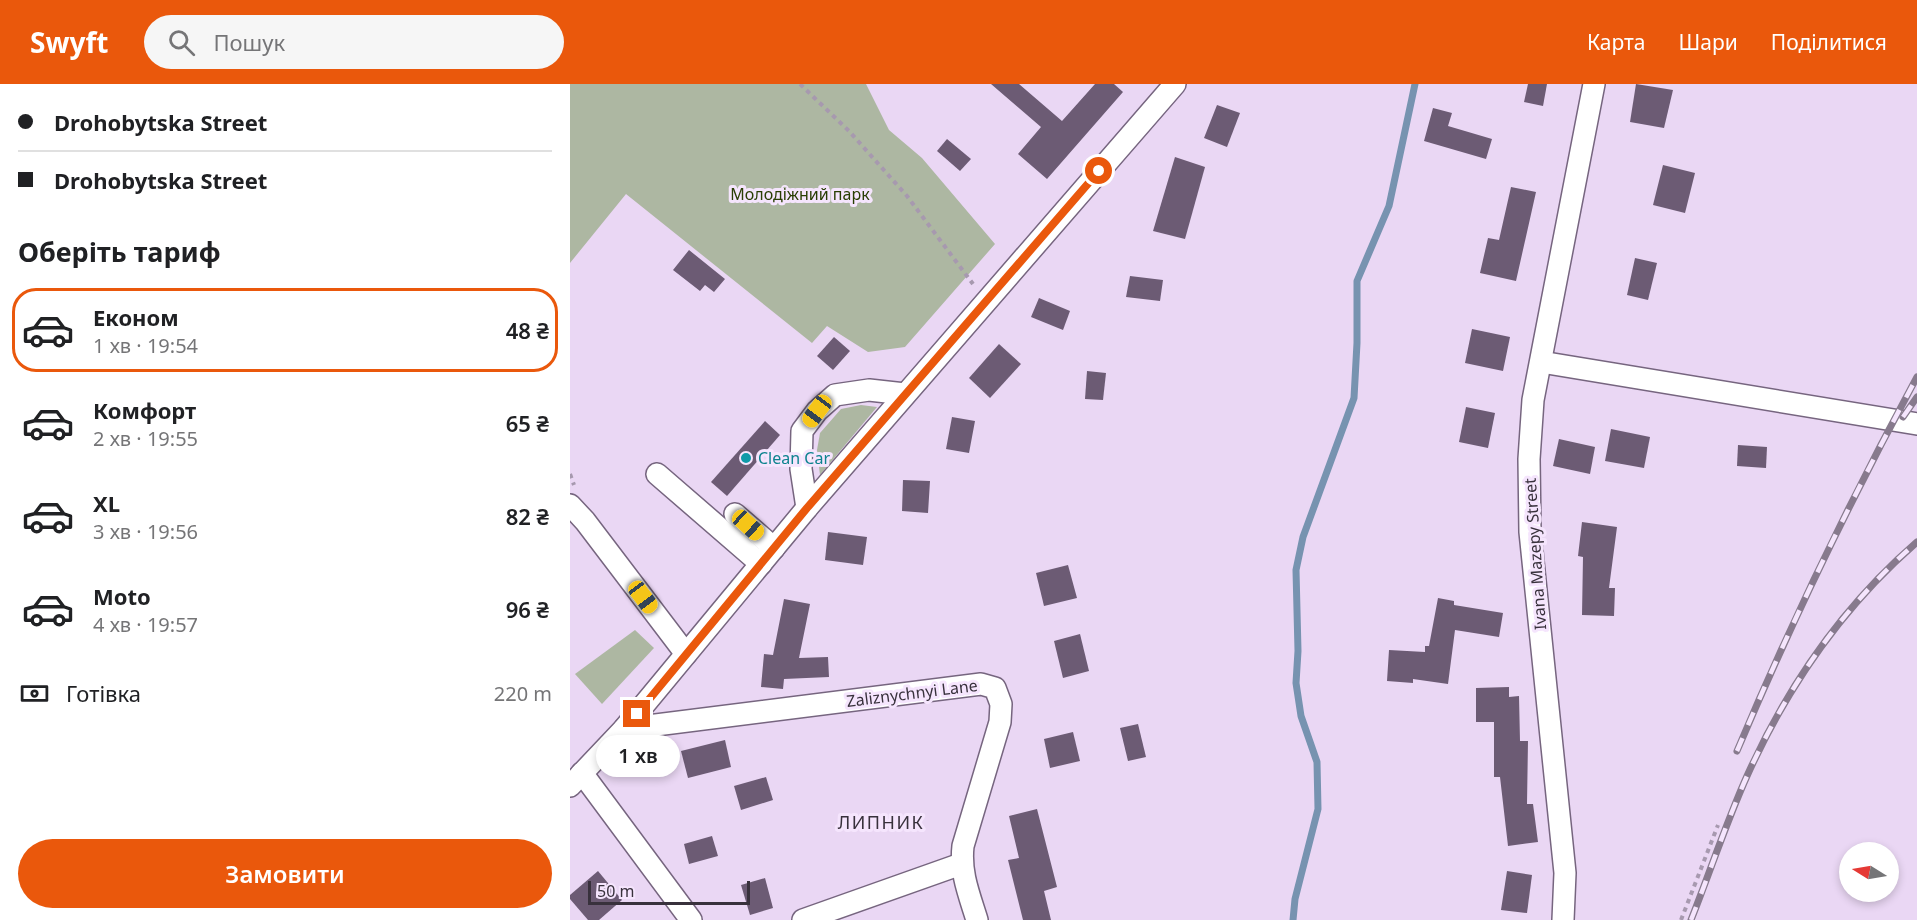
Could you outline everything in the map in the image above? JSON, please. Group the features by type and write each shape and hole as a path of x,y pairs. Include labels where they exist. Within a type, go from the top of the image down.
{"street":[{"path":"692,920 576,779 624,729 807,508 1175,84"},
{"name":"Ivana Mazepy Street","path":"1563,920 1565,873 1530,532 1531,435 1533,400 1594,84"},
{"path":"1541,362 1917,424"},
{"path":"807,508 801,469 802,430 817,411 835,395 869,390 906,394"},
{"path":"657,474 767,556"},
{"path":"570,505 585,521 686,654"},
{"path":"735,514 767,556"},
{"name":"Zaliznychnyi Lane","path":"624,729 981,684 995,688 1001,704 1000,722 963,846 961,864 963,877 978,920"},
{"path":"802,920 961,864"}],"path":[{"path":"800,84 849,131 907,196 973,284"},
{"path":"1681,920 1718,825"}],"green space":[{"name":"Молодіжний парк","path":"570,84 866,84 889,130 922,158 995,244 905,347 868,352 827,326 812,343 626,194 570,263"},
{"path":"861,405 877,407 820,475 817,450 820,433 841,409"},
{"path":"635,630 654,648 602,704 575,674"}],"building":[{"path":"991,84 1019,84 1062,121 1095,84 1114,84 1123,92 1047,179 1018,154 1041,127"},
{"path":"1528,84 1547,84 1543,106 1524,102"},
{"path":"1636,84 1673,90 1664,128 1630,122"},
{"path":"1217,105 1240,113 1227,147 1204,138"},
{"path":"1433,108 1452,113 1448,126 1492,139 1486,159 1424,141"},
{"path":"947,139 971,159 960,171 937,151"},
{"path":"1175,157 1205,167 1185,239 1153,231"},
{"path":"1663,165 1695,173 1685,213 1653,205"},
{"path":"1511,187 1536,192 1516,281 1480,273 1488,238 1499,240"},
{"path":"689,250 725,279 714,292 705,285 700,291 673,270"},
{"path":"1635,258 1657,263 1648,300 1627,295"},
{"path":"1130,276 1163,280 1160,301 1126,297"},
{"path":"1039,298 1070,311 1063,330 1031,317"},
{"path":"1472,329 1510,337 1503,371 1465,363"},
{"path":"834,337 850,351 833,370 817,356"},
{"path":"999,344 1021,364 990,398 969,378"},
{"path":"1087,371 1106,373 1103,400 1085,399"},
{"path":"1466,407 1495,413 1488,448 1459,442"},
{"path":"952,417 975,421 969,453 946,449"},
{"name":"Clean Car","path":"765,421 780,435 727,496 711,482"},
{"path":"1611,429 1650,437 1644,468 1605,461"},
{"path":"1559,439 1595,447 1590,474 1553,466"},
{"path":"1738,445 1767,447 1766,468 1737,466"},
{"path":"903,480 930,481 928,513 902,511"},
{"path":"1582,522 1617,527 1609,588 1615,588 1614,616 1582,615 1583,557 1578,556"},
{"path":"828,532 867,537 863,565 825,560"},
{"path":"1068,565 1077,598 1044,606 1036,573"},
{"path":"1438,598 1454,601 1454,605 1503,613 1499,637 1455,630 1448,684 1413,679 1413,683 1387,681 1389,650 1425,652 1425,646 1429,646"},
{"path":"784,599 810,604 799,658 828,657 829,677 784,679 783,689 761,687 764,654 773,655"},
{"path":"1080,634 1089,671 1063,678 1054,641"},
{"path":"1509,687 1509,697 1519,696 1520,741 1528,741 1527,804 1533,804 1538,842 1508,846 1500,777 1494,777 1494,722 1476,722 1476,688"},
{"path":"1138,724 1146,757 1128,761 1120,728"},
{"path":"1073,732 1080,761 1050,768 1044,739"},
{"path":"725,740 731,767 688,778 681,751"},
{"path":"766,777 773,800 741,810 734,786"},
{"path":"1037,809 1057,887 1044,891 1051,920 1023,920 1008,860 1019,858 1009,816"},
{"path":"712,836 718,856 689,864 684,844"},
{"path":"598,871 622,900 599,920 588,920 570,899 570,895"},
{"path":"1507,871 1532,875 1527,913 1501,910"},
{"path":"765,878 773,908 750,915 741,885"}],"waterway":[{"path":"1293,920 1295,899 1318,809 1317,762 1301,716 1296,683 1298,651 1296,570 1303,537 1354,398 1357,281 1389,206 1415,84"}],"railway":[{"path":"1737,751 1822,562 1917,377"},
{"path":"1903,417 1917,397"},
{"path":"1691,920 1739,794 1780,711 1819,650 1841,621 1890,567 1917,542"}],"place":[{"name":"Clean Car","path":"746,458"}],"district":[{"name":"ЛИПНИК","path":"881,823"}],"route":[{"path":"637,714 807,508 1099,171"}]}
